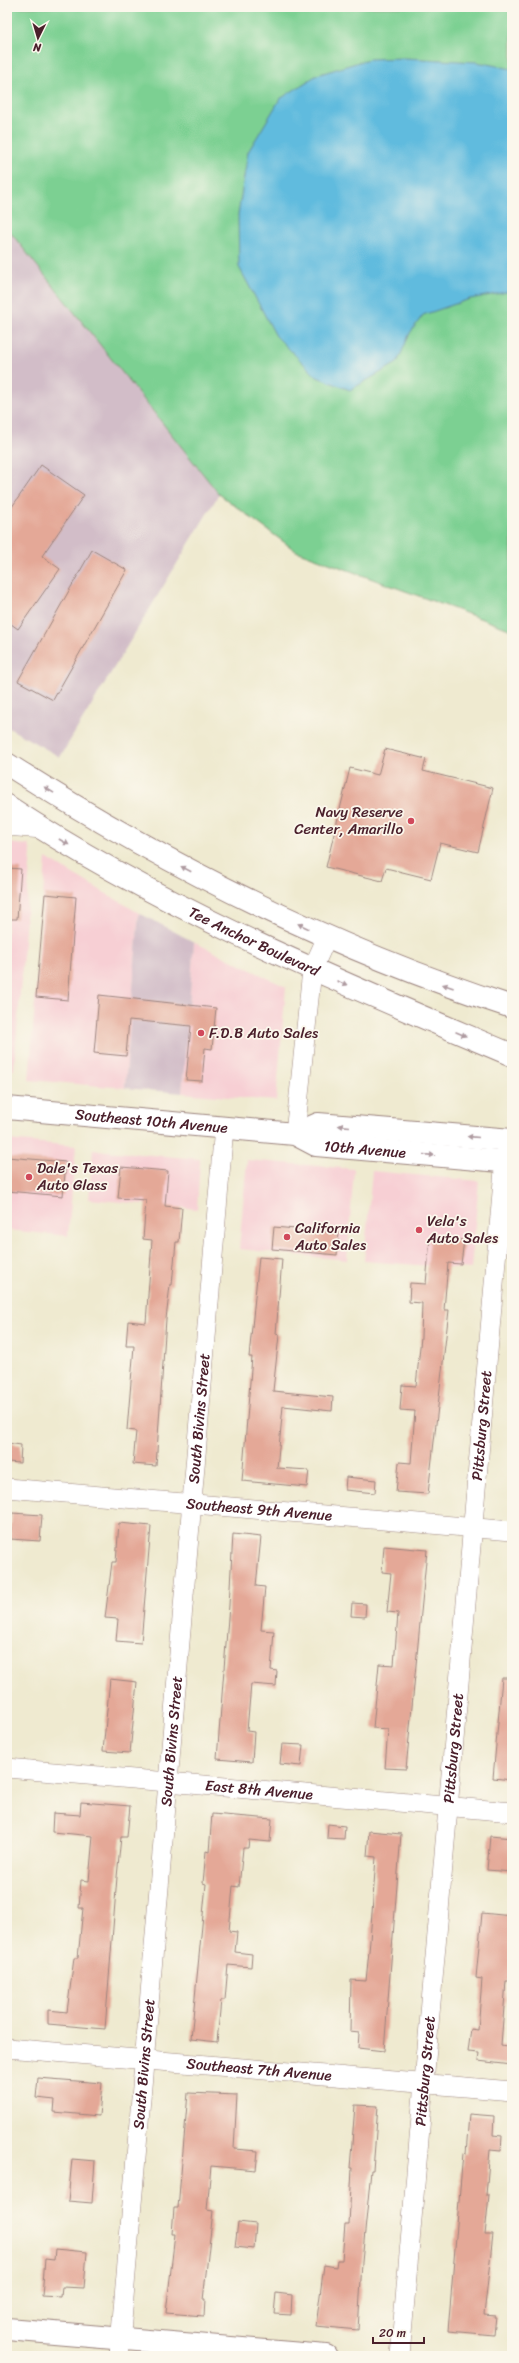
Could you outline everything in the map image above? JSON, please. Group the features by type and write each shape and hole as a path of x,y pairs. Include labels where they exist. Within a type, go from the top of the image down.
{"main road":[{"path":"7,764 72,805 168,860 327,937 434,981 512,1007"},
{"name":"Tee Anchor Boulevard","path":"7,806 42,829 220,926 312,970 512,1055"},
{"name":"Southeast 10th Avenue","path":"7,1108 295,1134"},
{"name":"10th Avenue","path":"295,1134 318,1124 509,1140"},
{"name":"10th Avenue","path":"295,1134 316,1145 508,1162"},
{"path":"7,2329 120,2348 326,2356"}],"street":[{"path":"7,826 42,829"},
{"path":"295,1134 312,970 327,937"},
{"name":"South Bivins Street","path":"120,2348 146,2060 168,1782 224,1127"},
{"name":"Pittsburg Street","path":"400,2356 447,1806 509,1140"},
{"name":"Southeast 9th Avenue","path":"7,1488 512,1531"},
{"name":"East 8th Avenue","path":"7,1768 512,1812"},
{"name":"Southeast 7th Avenue","path":"7,2048 512,2091"}],"shaded area":[{"path":"7,228 219,494 60,757 7,727"},
{"path":"7,843 29,845 31,853 14,1070 7,1070"},
{"path":"46,858 139,913 125,1088 29,1080"},
{"path":"139,913 194,942 182,1093 125,1088"},
{"path":"194,942 286,987 276,1101 182,1093"},
{"path":"7,1140 76,1146 68,1236 7,1230"},
{"path":"93,1150 200,1159 197,1209 89,1199"},
{"path":"247,1160 354,1169 347,1260 239,1249"},
{"path":"372,1171 479,1181 471,1269 364,1261"}],"green space":[{"path":"7,7 512,7 512,630 296,551 219,494 7,228"}],"water":[{"path":"405,58 477,62 512,69 512,291 470,299 423,315 410,333 397,363 350,390 317,377 276,336 239,267 238,215 248,152 280,99 317,75 369,59"}],"building":[{"path":"41,465 84,495 42,556 60,569 18,629 7,621 7,514"},
{"path":"92,550 127,570 53,700 18,681"},
{"name":"Navy Reserve Center, Amarillo","path":"385,749 426,759 423,771 493,788 478,852 440,843 431,879 386,868 382,881 326,867 350,768 378,775"},
{"path":"7,868 21,869 17,919 7,919"},
{"path":"45,894 76,897 68,1000 36,997"},
{"path":"99,995 216,1008 212,1049 205,1048 202,1081 186,1080 191,1026 129,1020 126,1056 94,1053"},
{"path":"7,1157 66,1162 63,1196 7,1191"},
{"path":"121,1167 168,1171 165,1206 182,1208 179,1242 176,1242 172,1285 170,1285 166,1319 156,1466 133,1464 136,1431 127,1430 134,1346 126,1346 128,1321 146,1323 152,1240 143,1239 146,1200 118,1198"},
{"path":"274,1227 339,1233 337,1255 272,1249"},
{"path":"430,1238 464,1240 461,1264 448,1263 444,1310 449,1310 428,1494 396,1492 399,1462 411,1463 415,1411 400,1410 402,1385 416,1386 421,1337 422,1303 409,1302 410,1283 426,1284"},
{"path":"259,1257 282,1259 276,1334 279,1335 273,1391 333,1397 332,1411 283,1406 277,1468 309,1470 307,1487 242,1481 252,1357 249,1357"},
{"path":"7,1443 21,1445 20,1463 7,1462"},
{"path":"346,1477 376,1480 375,1493 345,1490"},
{"path":"12,1513 42,1515 40,1541 10,1539"},
{"path":"119,1523 151,1526 141,1643 116,1641 118,1619 105,1618 112,1562 116,1562"},
{"path":"233,1534 261,1537 256,1586 265,1587 261,1630 274,1631 271,1670 277,1671 276,1686 251,1684 247,1731 254,1732 252,1762 217,1759"},
{"path":"384,1546 427,1550 406,1769 385,1768 388,1729 373,1728 379,1664 394,1665 398,1613 387,1612 391,1573 382,1572"},
{"path":"352,1603 366,1604 365,1617 351,1616"},
{"path":"502,1678 512,1678 512,1780 493,1778"},
{"path":"110,1679 137,1682 130,1753 103,1751"},
{"path":"282,1744 303,1745 301,1766 280,1764"},
{"path":"81,1802 130,1806 127,1837 121,1837 105,2029 48,2024 48,2010 67,2012 74,1958 78,1958 83,1908 79,1908 81,1880 89,1881 93,1836 52,1832 53,1813 80,1815"},
{"path":"212,1814 272,1819 270,1842 249,1840 248,1848 243,1848 239,1887 233,1886 229,1931 237,1932 235,1952 252,1954 251,1967 228,1965 225,2000 221,2000 217,2042 191,2039 206,1884 203,1883 206,1851 209,1852"},
{"path":"328,1824 345,1826 344,1839 327,1838"},
{"path":"369,1831 401,1834 384,2051 358,2048 359,2033 350,2032 351,1980 366,1981 370,1941 376,1857 367,1856"},
{"path":"490,1836 512,1838 512,1872 487,1870"},
{"path":"482,1913 512,1916 510,1981 506,1981 501,2045 512,2047 512,2065 478,2061 479,2053 468,2052 471,2029 478,2030 482,1979 476,1978"},
{"path":"38,2078 102,2083 99,2116 54,2112 55,2100 36,2098"},
{"path":"188,2093 237,2095 234,2149 258,2151 256,2170 211,2166 207,2210 213,2211 203,2300 205,2300 204,2316 166,2313 175,2234 172,2234 174,2208 178,2208"},
{"path":"355,2105 378,2106 373,2170 371,2170 362,2262 358,2330 316,2326 324,2265 336,2267 337,2260 342,2260 345,2224 349,2224 352,2168 350,2168"},
{"path":"469,2114 494,2116 493,2135 502,2136 501,2151 490,2150 486,2195 489,2195 485,2234 493,2234 484,2315 496,2316 494,2335 448,2331 463,2153 466,2154"},
{"path":"72,2159 95,2161 92,2203 68,2201"},
{"path":"238,2222 256,2224 254,2249 235,2247"},
{"path":"55,2249 87,2252 84,2288 62,2287 61,2297 42,2296 45,2259 54,2260"},
{"path":"276,2293 292,2295 291,2315 274,2314"}],"place":[{"name":"Navy Reserve Center, Amarillo","path":"411,821"},
{"name":"F.D.B Auto Sales","path":"201,1033"},
{"name":"Dale's Texas Auto Glass","path":"29,1177"},
{"name":"Vela's Auto Sales","path":"419,1230"},
{"name":"California Auto Sales","path":"287,1237"}]}
